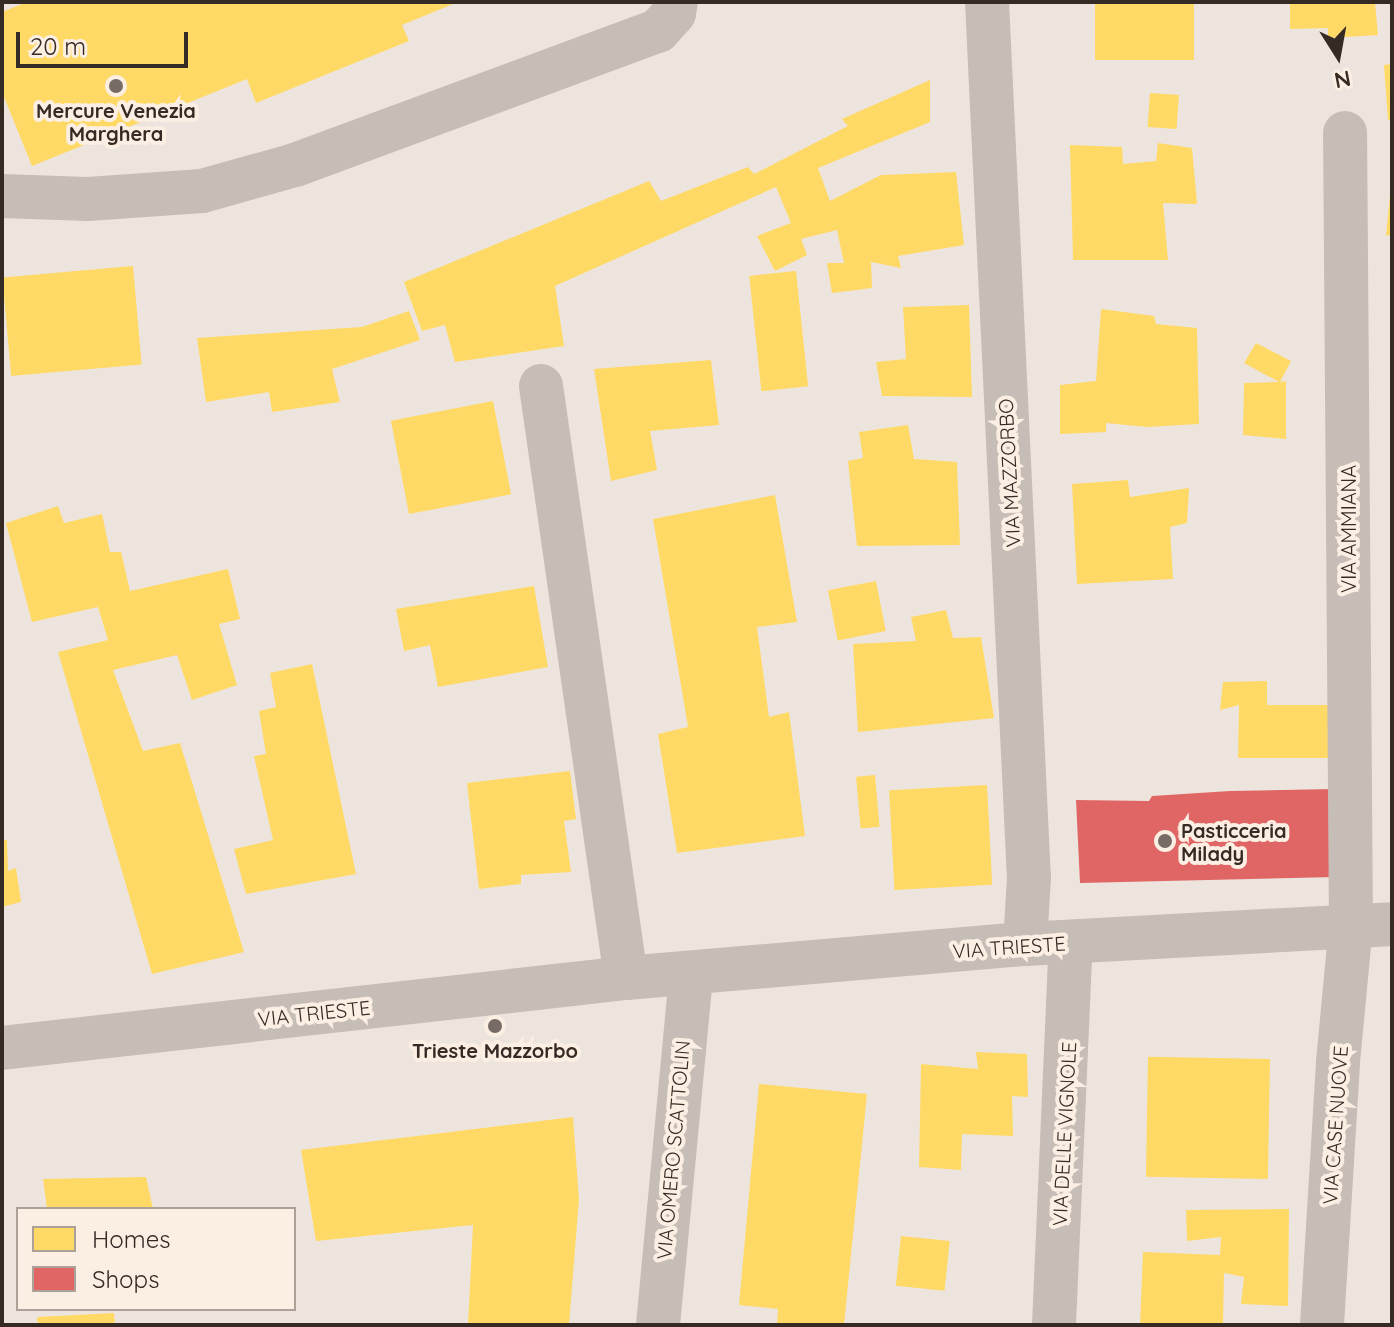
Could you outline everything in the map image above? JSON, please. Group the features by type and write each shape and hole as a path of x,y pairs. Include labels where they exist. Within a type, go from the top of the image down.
{"street":[{"path":"2,196 88,199 202,191 295,165 658,31 674,13 676,2"},
{"name":"VIA MAZZORBO","path":"987,2 1029,878 1025,944"},
{"name":"VIA AMMIANA","path":"1345,133 1372,925"},
{"path":"541,386 626,978"},
{"name":"VIA TRIESTE","path":"2,1048 626,978 691,975 1025,944 1372,925"},
{"name":"VIA CASE NUOVE","path":"1322,1325 1338,1062 1372,925"},
{"name":"VIA DELLE VIGNOLE","path":"1054,1325 1071,942"},
{"name":"VIA OMERO SCATTOLIN","path":"658,1325 691,975"}],"building: Homes":[{"name":"Mercure Venezia Marghera","path":"27,2 458,2 402,25 409,41 256,103 247,79 32,166 2,92 2,12"},
{"path":"1095,2 1194,2 1194,60 1095,60"},
{"path":"1290,2 1375,2 1378,35 1328,38 1328,28 1290,29"},
{"path":"1392,64 1392,119 1388,120 1384,65"},
{"path":"930,80 930,122 818,168 830,201 881,175 956,172 964,245 898,256 901,268 871,262 872,288 832,293 827,263 844,263 837,230 801,239 807,255 775,271 757,236 791,223 776,187 555,286 564,346 455,362 445,325 422,331 404,282 649,181 661,201 748,167 754,174 848,126 842,119"},
{"path":"1150,93 1179,95 1177,129 1148,127"},
{"path":"1158,143 1192,148 1197,204 1163,203 1168,260 1073,260 1070,145 1122,147 1123,164 1156,161"},
{"path":"1390,195 1392,234 1386,236"},
{"path":"133,266 142,365 11,376 2,277"},
{"path":"796,271 808,386 761,391 749,276"},
{"path":"969,305 972,397 882,396 876,362 906,359 903,307"},
{"path":"1101,309 1154,316 1156,324 1197,328 1199,424 1147,427 1106,423 1106,432 1060,434 1060,385 1096,381"},
{"path":"409,311 420,340 332,369 340,402 272,412 269,392 206,402 197,338 362,327"},
{"path":"1256,343 1291,361 1280,382 1286,381 1286,439 1243,435 1244,383 1279,382 1244,363"},
{"path":"711,360 719,425 650,431 657,470 611,481 594,369"},
{"path":"493,401 511,494 409,514 391,421"},
{"path":"908,425 914,459 957,462 960,545 857,546 848,461 863,458 859,432"},
{"path":"1128,480 1130,497 1189,488 1187,523 1170,527 1173,579 1077,584 1072,484"},
{"path":"775,495 797,622 757,627 769,717 789,712 805,836 677,853 658,734 688,727 653,519"},
{"path":"58,506 64,523 102,514 110,552 121,552 130,591 228,569 240,619 219,624 237,685 192,700 177,655 113,670 143,751 180,743 244,952 152,974 58,652 108,640 98,607 32,622 6,523"},
{"path":"876,581 886,631 838,640 828,590"},
{"path":"534,586 548,667 438,687 430,645 404,651 396,609"},
{"path":"946,610 953,638 981,637 994,718 858,732 853,644 916,641 911,617"},
{"path":"312,664 356,874 246,894 234,849 273,840 254,756 266,754 259,711 276,707 270,673"},
{"path":"1267,681 1267,705 1334,705 1335,758 1238,758 1239,705 1220,710 1223,682"},
{"path":"570,771 576,819 564,821 571,872 521,875 521,884 479,889 467,783"},
{"path":"875,775 880,827 861,828 856,777"},
{"path":"987,785 992,885 894,890 889,790"},
{"path":"2,840 7,840 8,871 16,868 21,902 2,907"},
{"path":"976,1052 1027,1054 1028,1097 1012,1096 1013,1136 962,1134 961,1170 919,1167 921,1064 978,1069"},
{"path":"1148,1057 1270,1059 1268,1179 1146,1177"},
{"path":"759,1084 867,1094 844,1325 777,1325 778,1309 739,1305"},
{"path":"573,1117 579,1199 569,1325 468,1325 473,1225 316,1241 301,1150"},
{"path":"146,1177 153,1207 47,1207 43,1179"},
{"path":"1289,1209 1288,1306 1241,1304 1244,1277 1224,1273 1223,1325 1140,1325 1143,1252 1220,1255 1221,1237 1187,1241 1186,1210"},
{"path":"901,1236 950,1241 945,1291 896,1286"},
{"path":"114,1313 115,1325 38,1325 37,1317"}],"building: Shops":[{"path":"1333,789 1336,877 1080,883 1076,800 1149,801 1152,796"}],"place":[{"name":"Mercure Venezia Marghera","path":"116,86"},
{"name":"Pasticceria Milady","path":"1165,841"},
{"name":"Trieste Mazzorbo","path":"495,1026"}]}
